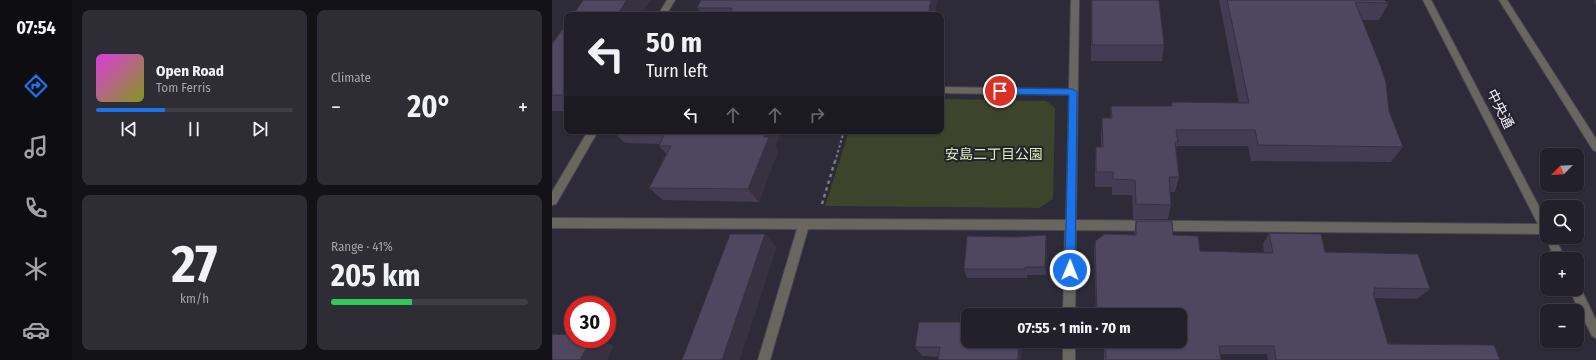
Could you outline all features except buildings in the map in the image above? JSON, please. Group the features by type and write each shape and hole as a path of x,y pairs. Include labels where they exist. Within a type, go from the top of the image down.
{"street":[{"path":"664,12 671,0"},
{"path":"1069,308 1075,0"},
{"name":"中央通","path":"1427,0 1540,219"},
{"path":"1503,0 1596,147"},
{"path":"944,90 1073,92"},
{"path":"552,201 591,134"},
{"path":"552,223 1070,224 1540,233"},
{"path":"764,360 804,224"},
{"path":"1578,296 1596,332"},
{"path":"1069,348 1069,360"}],"path":[{"path":"816,223 843,134"}],"green space":[{"name":"安島二丁目公園","path":"944,99 1046,101 1055,108 1053,199 1039,208 825,206 848,134 944,134"}],"route":[{"path":"1000,91 1073,92 1070,270"}]}
